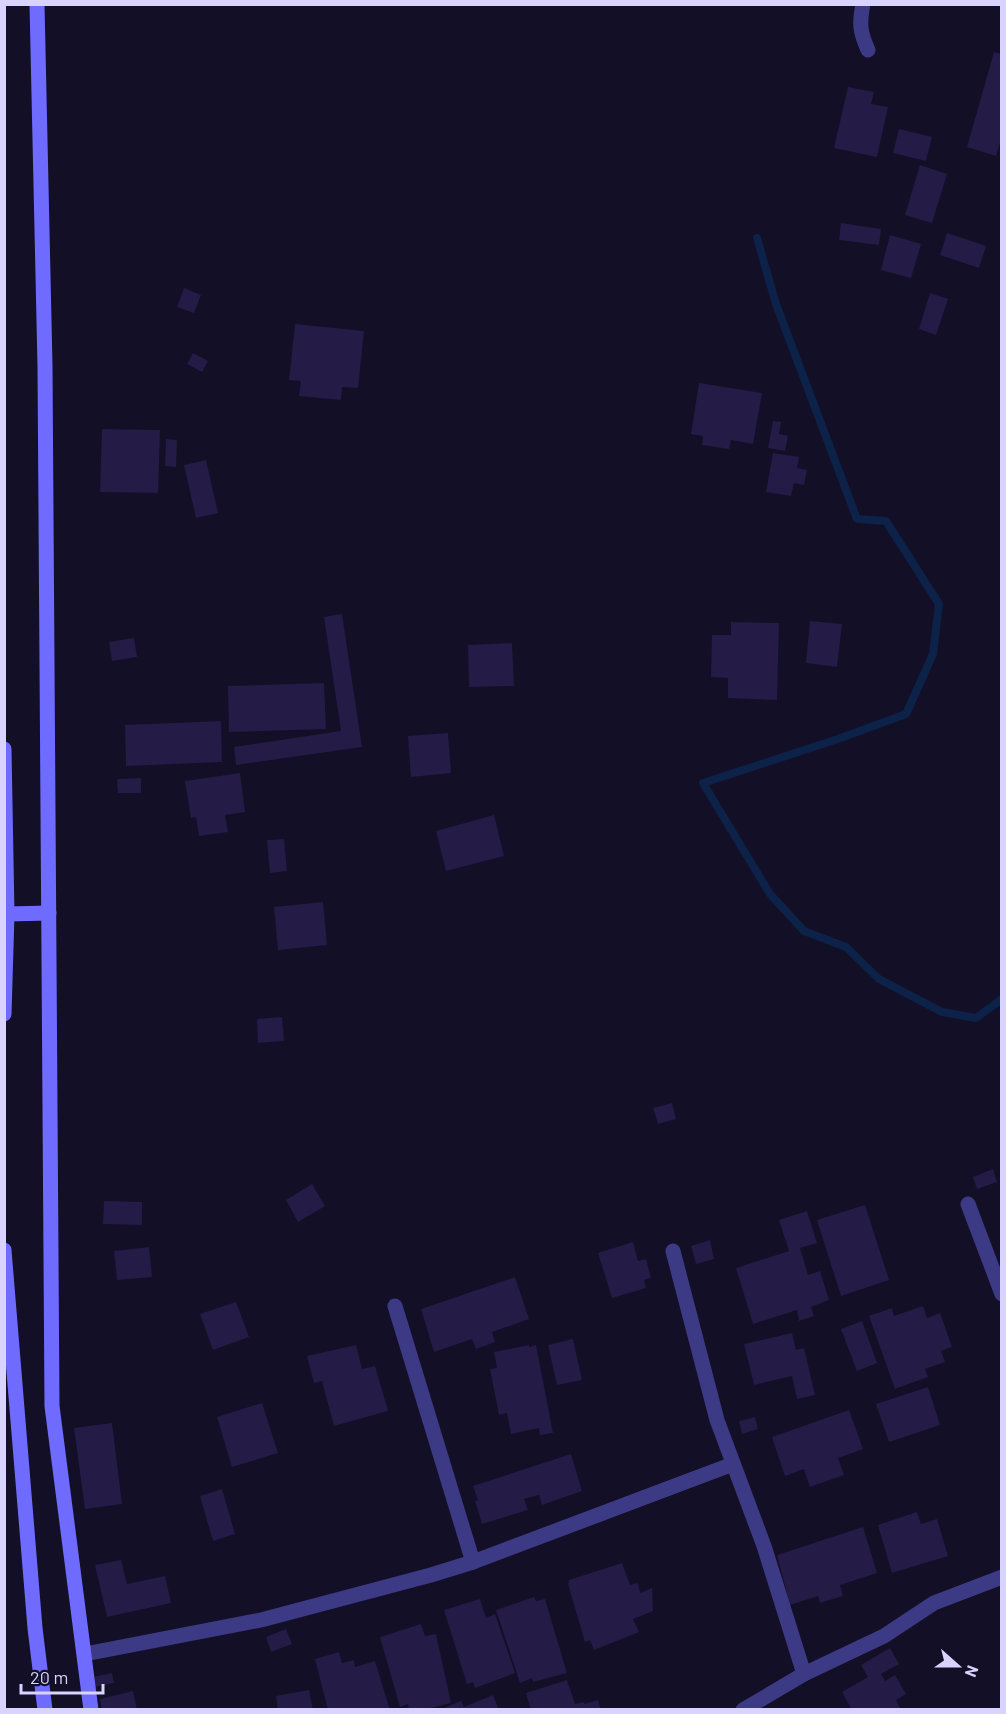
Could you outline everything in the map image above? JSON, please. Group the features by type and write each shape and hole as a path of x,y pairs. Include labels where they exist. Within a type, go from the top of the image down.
{"street":[{"path":"37,4 45,366 52,1406 91,1710"},
{"path":"863,4 859,21 861,34 868,50"},
{"path":"4,749 7,914 4,1014"},
{"path":"7,914 49,913"},
{"path":"968,1203 1002,1294"},
{"path":"4,1250 35,1628 45,1710"},
{"path":"673,1251 717,1419 764,1546 804,1674"},
{"path":"395,1305 473,1562"},
{"path":"85,1654 261,1620 431,1575 473,1562 733,1464"},
{"path":"743,1710 804,1674 884,1636 934,1603 1002,1577"}],"building":[{"path":"994,52 1002,54 1002,137 996,156 967,147"},
{"path":"848,87 874,92 871,104 888,107 877,157 834,148"},
{"path":"899,129 932,137 926,161 893,153"},
{"path":"920,165 947,174 932,223 905,215"},
{"path":"841,223 881,229 879,245 839,240"},
{"path":"947,233 986,246 979,268 940,255"},
{"path":"890,235 921,244 911,278 881,270"},
{"path":"184,288 201,295 194,313 177,307"},
{"path":"930,293 948,299 936,335 919,329"},
{"path":"295,324 364,331 358,388 342,387 341,400 299,396 301,381 289,380"},
{"path":"193,353 208,361 202,372 187,364"},
{"path":"699,383 762,393 753,444 731,440 729,449 702,445 703,436 691,434"},
{"path":"773,421 781,422 779,434 788,436 785,451 768,448"},
{"path":"102,429 160,430 158,493 100,492"},
{"path":"166,439 177,440 176,467 165,466"},
{"path":"773,453 799,457 797,468 807,470 804,485 794,483 791,496 766,492"},
{"path":"206,460 218,513 196,518 184,465"},
{"path":"342,614 362,747 236,765 234,747 341,731 324,617"},
{"path":"810,621 842,624 837,667 806,663"},
{"path":"731,622 779,623 777,700 728,698 728,678 711,677 712,635 731,635"},
{"path":"134,638 137,657 112,661 109,642"},
{"path":"512,643 514,686 469,687 468,645"},
{"path":"324,683 326,729 229,732 228,686"},
{"path":"221,721 222,762 126,766 125,725"},
{"path":"448,733 451,773 411,777 408,736"},
{"path":"240,773 245,812 225,815 228,832 199,836 196,817 191,818 185,781"},
{"path":"141,778 141,793 118,793 117,779"},
{"path":"494,815 504,856 446,871 436,831"},
{"path":"284,839 287,871 270,873 267,840"},
{"path":"323,902 327,945 278,950 274,907"},
{"path":"282,1017 284,1041 258,1043 257,1019"},
{"path":"672,1103 676,1119 658,1124 653,1108"},
{"path":"993,1169 997,1182 977,1189 973,1177"},
{"path":"312,1184 325,1206 298,1222 286,1200"},
{"path":"104,1201 142,1202 142,1225 103,1224"},
{"path":"865,1205 889,1280 841,1296 817,1220"},
{"path":"807,1211 817,1243 800,1248 808,1275 820,1271 829,1300 811,1307 814,1316 799,1321 797,1310 753,1324 736,1268 789,1251 779,1220"},
{"path":"710,1240 714,1259 696,1264 691,1246"},
{"path":"633,1242 638,1261 646,1259 651,1278 644,1280 646,1288 612,1298 598,1253"},
{"path":"149,1247 152,1277 117,1280 114,1251"},
{"path":"515,1277 529,1319 492,1332 495,1342 476,1349 472,1339 434,1352 421,1309"},
{"path":"236,1302 249,1337 213,1350 200,1314"},
{"path":"923,1306 927,1318 940,1313 952,1347 941,1351 945,1362 925,1369 928,1377 895,1389 869,1316 892,1308 894,1316"},
{"path":"862,1321 877,1363 857,1371 841,1329"},
{"path":"792,1333 796,1350 804,1348 815,1395 797,1399 792,1376 754,1385 744,1344"},
{"path":"573,1339 582,1380 557,1385 548,1345"},
{"path":"356,1345 362,1369 375,1366 388,1411 334,1426 322,1381 314,1383 307,1356"},
{"path":"529,1345 529,1347 536,1345 553,1433 540,1435 539,1428 511,1434 507,1413 499,1415 490,1369 497,1368 494,1352"},
{"path":"928,1387 940,1425 889,1442 876,1404"},
{"path":"262,1403 278,1453 232,1467 217,1417"},
{"path":"849,1410 863,1449 838,1458 844,1475 810,1487 804,1469 785,1476 772,1437"},
{"path":"755,1417 758,1429 742,1434 739,1421"},
{"path":"112,1423 122,1504 85,1509 74,1428"},
{"path":"571,1454 582,1491 542,1505 539,1495 524,1499 528,1510 482,1524 473,1486"},
{"path":"222,1489 235,1534 213,1541 200,1496"},
{"path":"917,1512 921,1524 937,1519 948,1556 892,1573 878,1525"},
{"path":"863,1527 877,1573 840,1585 843,1596 820,1603 818,1596 790,1605 777,1555"},
{"path":"121,1560 127,1584 165,1576 171,1603 107,1617 95,1565"},
{"path":"622,1563 630,1585 638,1583 640,1593 652,1588 653,1611 633,1619 639,1632 594,1650 590,1640 585,1642 568,1584 569,1580"},
{"path":"534,1597 536,1601 545,1599 567,1673 533,1682 532,1678 520,1683 496,1610"},
{"path":"480,1599 486,1618 495,1614 515,1673 475,1688 473,1682 467,1684 444,1610"},
{"path":"421,1624 425,1636 436,1634 451,1703 423,1710 409,1710 408,1704 400,1707 380,1637"},
{"path":"286,1629 292,1644 271,1652 266,1637"},
{"path":"890,1648 899,1664 881,1674 885,1681 895,1675 906,1694 896,1700 901,1710 852,1710 842,1692 868,1677 861,1665"},
{"path":"339,1652 342,1663 354,1660 355,1667 375,1661 390,1710 328,1710 315,1659"},
{"path":"112,1673 114,1683 94,1687 93,1677"},
{"path":"567,1680 575,1704 598,1700 601,1710 531,1710 526,1693"},
{"path":"309,1690 313,1710 278,1710 276,1696"},
{"path":"133,1691 137,1710 102,1710 100,1699"},
{"path":"493,1695 499,1710 439,1710 461,1701 464,1707"}],"waterway":[{"path":"757,238 776,304 857,519 886,521 939,604 933,654 906,714 703,783 770,894 804,931 846,947 879,979 942,1012 976,1018 1002,999"}]}
